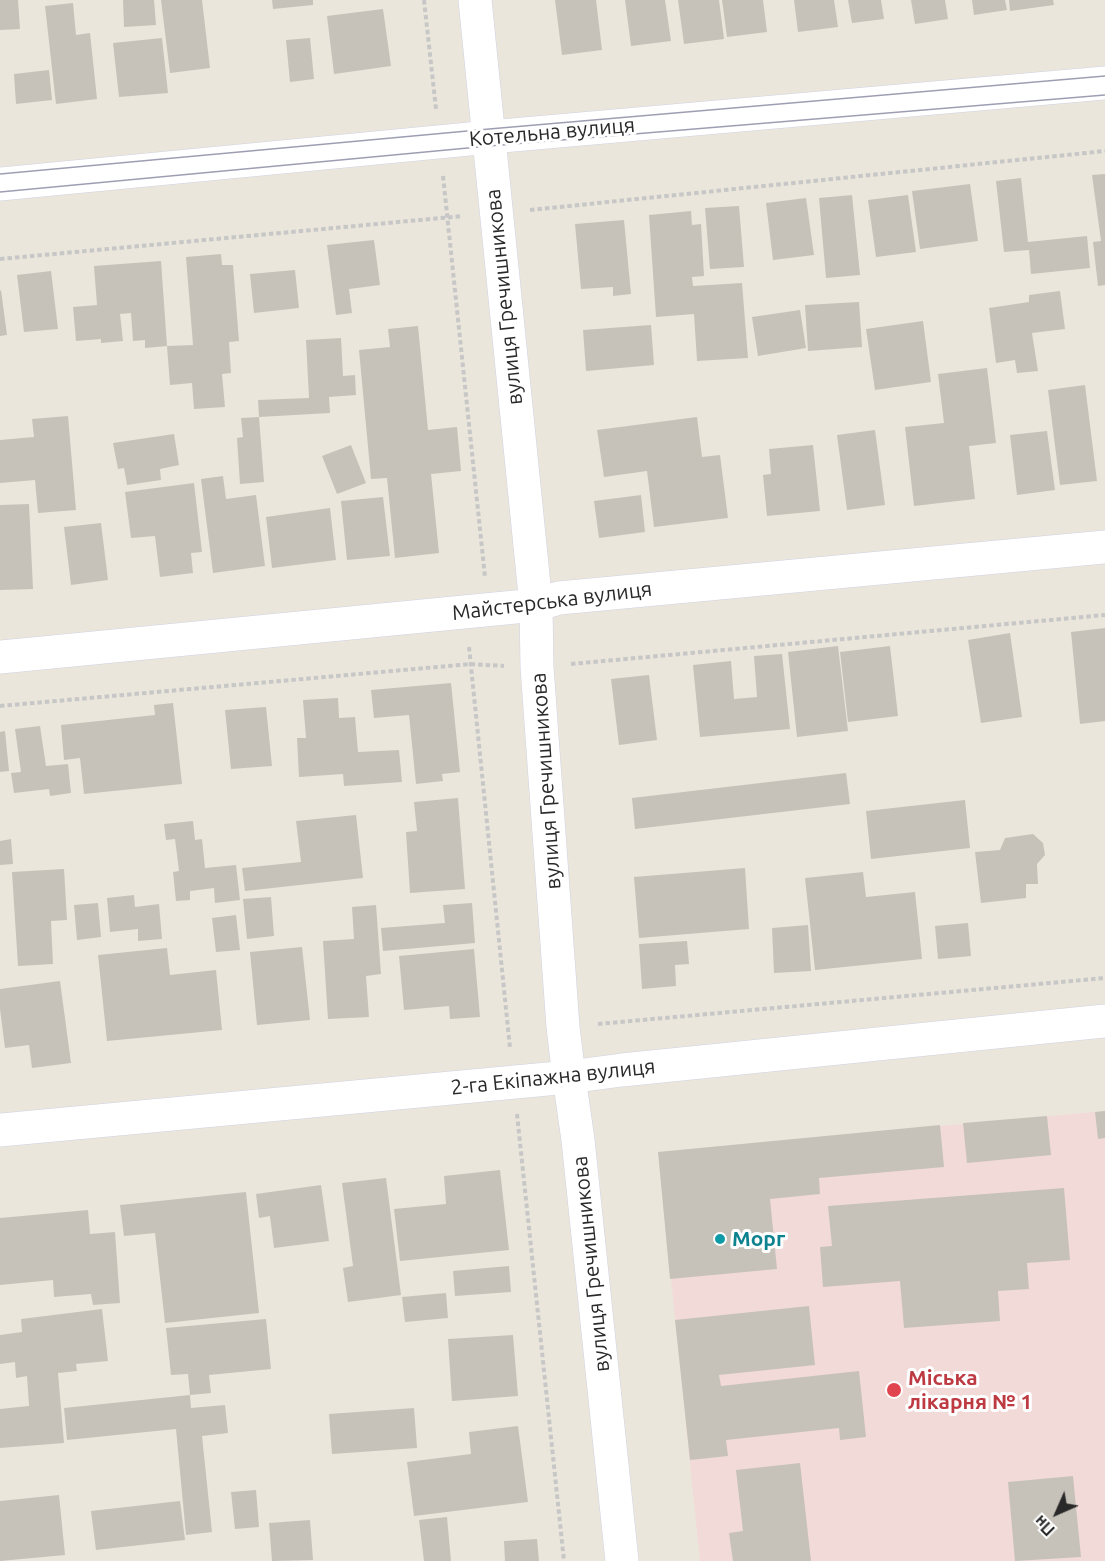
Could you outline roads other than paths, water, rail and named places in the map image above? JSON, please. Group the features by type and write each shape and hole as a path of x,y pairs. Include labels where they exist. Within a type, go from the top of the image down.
{"street":[{"name":"вулиця Гречишникова","path":"475,0 536,605 538,679 569,1077 622,1561"},
{"name":"Котельна вулиця","path":"0,184 490,137 1105,83"},
{"name":"Майстерська вулиця","path":"0,657 536,605 559,598 1105,547"},
{"name":"2-га Екіпажна вулиця","path":"0,1130 569,1077 1105,1020"}],"tram line":[{"path":"0,174 1105,76"},
{"path":"0,192 489,146 1105,95"}],"place":[{"name":"Морг","path":"720,1239"},
{"name":"Міська лікарня № 1","path":"894,1390"}]}
